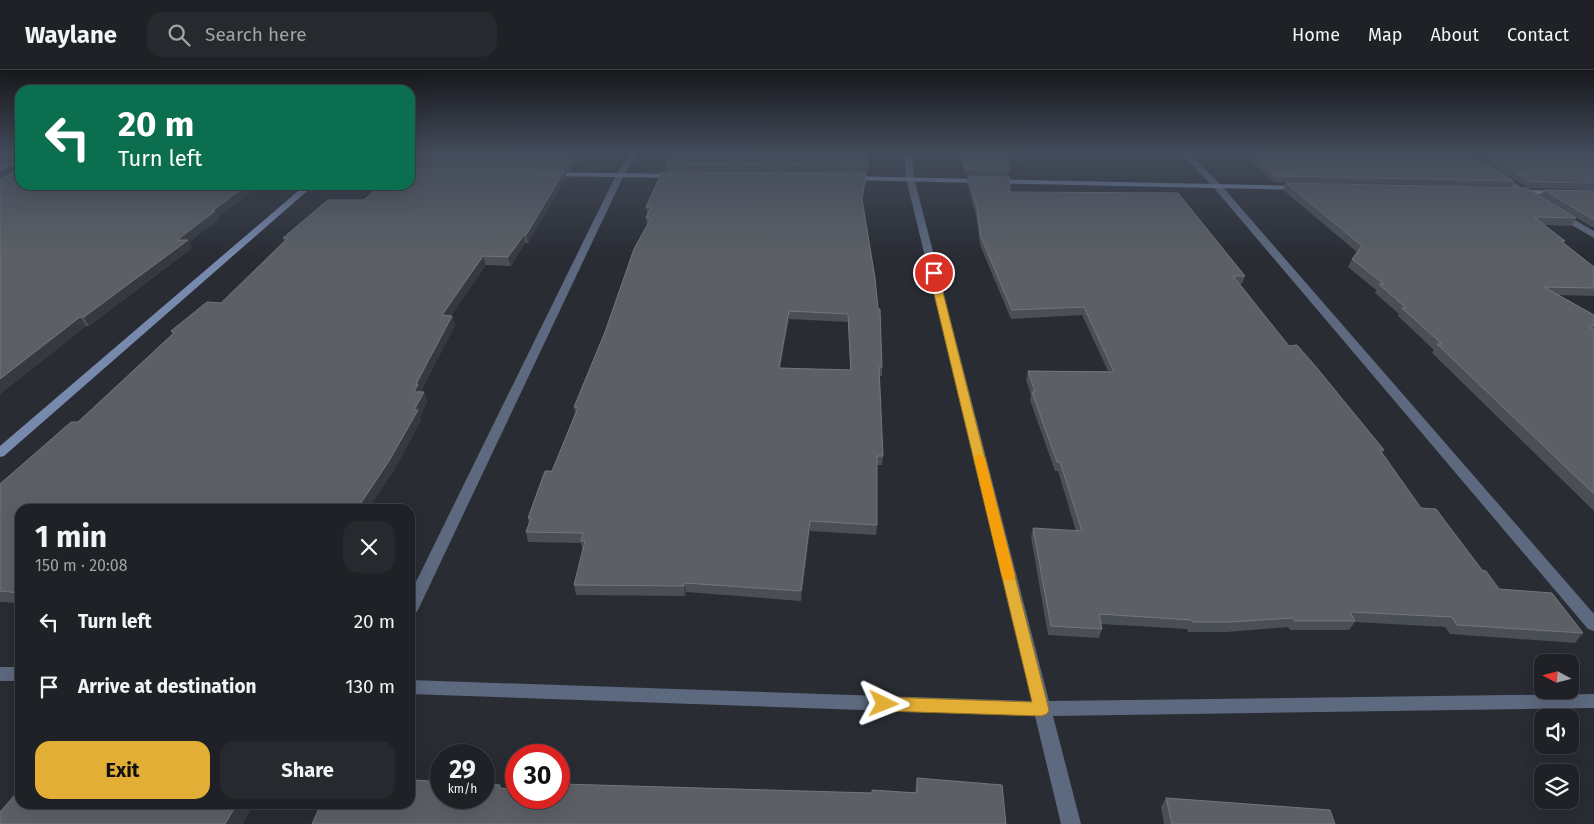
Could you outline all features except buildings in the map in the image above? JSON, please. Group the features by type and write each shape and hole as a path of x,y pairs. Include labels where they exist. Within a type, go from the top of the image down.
{"main road":[{"path":"0,453 304,190"},
{"path":"1505,192 1594,193"}],"street":[{"path":"415,600 614,188"},
{"path":"913,188 1041,710 1071,824"},
{"path":"1219,188 1594,625"},
{"path":"1518,188 1540,202"},
{"path":"1548,207 1594,235"},
{"path":"0,674 15,674"},
{"path":"415,687 1041,710 1594,701"}],"slow traffic":[{"path":"979,458 1008,576"}],"route":[{"path":"884,704 1041,710 934,273"}]}
